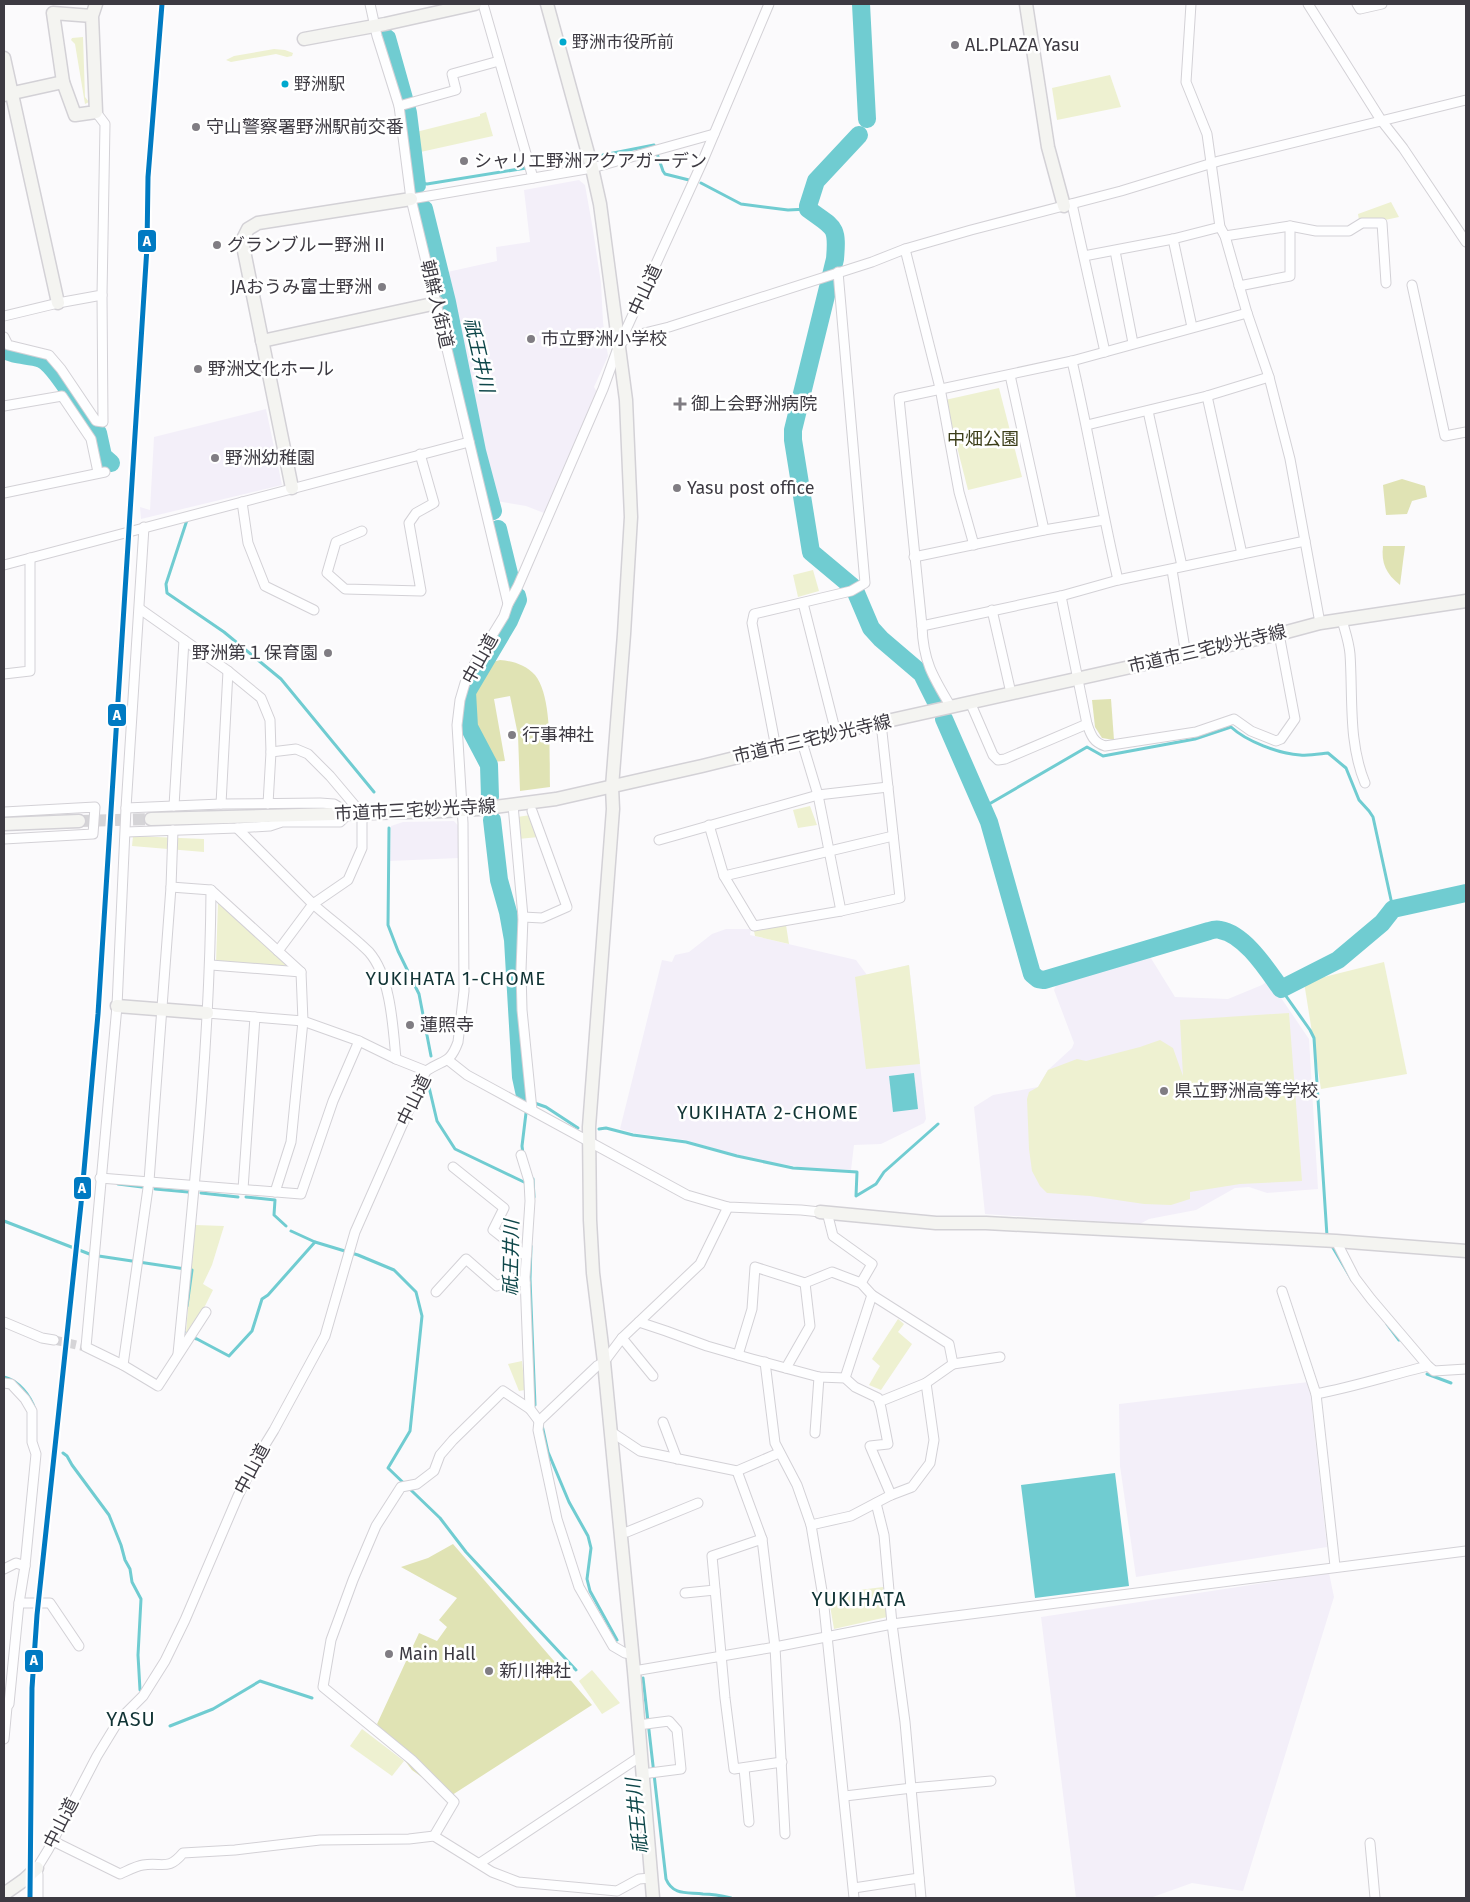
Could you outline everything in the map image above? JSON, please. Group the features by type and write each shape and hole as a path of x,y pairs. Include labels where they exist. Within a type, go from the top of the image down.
{"street":[{"name":"朝鮮人街道","path":"370,4 374,26 405,104 411,199 438,303 508,604"},
{"path":"304,38 374,26 475,4"},
{"path":"483,4 531,170"},
{"path":"547,4 600,204 626,400 631,517 624,643 612,787 613,809 589,1143 593,1273 604,1362 631,1654 645,1724 642,1756 650,1773 654,1898"},
{"name":"中山道","path":"36,1868 53,1841 97,1756 119,1720 143,1696 165,1661 185,1620 238,1496 258,1456 325,1336 355,1232 426,1071 436,1064 448,1060 458,1042 464,991 462,809 457,725 460,700 465,683 504,616 518,586 603,389 619,345 668,240 769,4"},
{"path":"1026,4 1048,147 1084,256 1105,352"},
{"path":"1192,4 1186,82 1207,134 1220,227 1225,236 1247,313 1269,377 1290,459 1320,623"},
{"path":"1308,4 1381,120 1403,148 1466,242"},
{"path":"1357,4 1360,9 1382,4"},
{"path":"4,338 8,345 49,355 61,369 96,421 102,422 105,124 96,112 94,10 52,8 64,82 75,115 96,112"},
{"path":"4,58 8,94 58,303"},
{"path":"405,104 456,90 452,74 498,61"},
{"path":"8,94 64,82"},
{"path":"619,345 628,337 669,327 872,262 906,249 971,230 1068,205 1210,164 1466,100"},
{"path":"292,488 242,241 248,229 258,223 411,199 531,170 592,168 714,134"},
{"path":"1225,236 1290,226 1324,231 1349,231 1362,223 1382,222 1386,283"},
{"path":"1239,286 1290,276 1290,226"},
{"path":"1084,256 1173,239 1220,227"},
{"path":"1173,239 1192,327"},
{"path":"906,249 940,388 959,492 974,545"},
{"path":"1115,250 1133,343"},
{"path":"776,748 752,623 754,614 855,590 865,583 838,272"},
{"path":"1412,285 1445,436 1466,432"},
{"path":"4,316 102,295"},
{"path":"262,341 438,303"},
{"path":"951,707 928,666 922,646 922,626 899,398 940,388 1010,376 1072,361 1247,313"},
{"path":"1072,361 1087,425 1104,520 1118,580"},
{"path":"1010,376 1044,530"},
{"path":"1087,425 1207,396 1269,377"},
{"path":"4,406 62,396 91,439 102,472 4,493"},
{"path":"1207,396 1242,554"},
{"path":"1148,411 1182,566"},
{"path":"4,565 469,442"},
{"path":"362,531 336,542 327,574 345,589 421,591 409,523 416,513 434,503 420,454"},
{"path":"242,502 248,543 265,586 314,610"},
{"path":"914,557 1044,530 1104,520"},
{"path":"144,527 126,808 117,1006 86,1347 124,1365 158,1386 206,1312"},
{"path":"922,626 1061,596 1118,580 1305,541"},
{"path":"4,674 30,671 30,558"},
{"path":"1172,570 1186,655"},
{"path":"1061,596 1079,677 1087,724 1092,737 1098,744 1105,746 1196,732 1234,719 1250,731 1276,741 1281,738 1295,720 1279,634"},
{"name":"市道市三宅妙光寺線","path":"150,819 462,809 556,799 970,702 1186,655 1320,623 1376,613 1466,601"},
{"path":"803,603 836,733"},
{"path":"140,609 261,698 270,720 272,752 268,804"},
{"path":"992,610 1011,693"},
{"path":"1342,620 1349,651 1354,747 1358,766 1365,783"},
{"path":"174,806 184,640"},
{"path":"221,804 228,672"},
{"path":"970,702 993,755 998,760 1006,759 1087,724"},
{"path":"709,825 724,876 754,926 841,912 900,898 881,723"},
{"path":"802,742 818,795 841,912"},
{"path":"272,752 296,749 308,754 330,776 355,813 362,848 348,880 313,904 278,951"},
{"path":"659,840 818,795 888,787"},
{"path":"126,808 221,804 334,804 355,813"},
{"path":"513,805 523,917 522,1010 531,1105"},
{"path":"4,812 95,807 93,834 4,839"},
{"path":"523,917 542,918 567,907 532,811"},
{"path":"126,832 270,826 282,822 340,822 355,813"},
{"path":"4,824 79,821"},
{"path":"237,828 313,904 369,953 376,963 383,977 392,1018 396,1059"},
{"path":"124,1365 149,1181 171,886 173,830"},
{"path":"724,876 893,836"},
{"path":"171,886 211,890 301,972 302,1021 291,1142 275,1192"},
{"path":"177,1356 195,1185 210,966 211,890"},
{"path":"210,966 301,972"},
{"path":"117,1006 302,1021 359,1041 426,1071"},
{"path":"243,1189 255,1017"},
{"path":"100,1178 301,1194 333,1101 359,1041"},
{"path":"448,1060 467,1075 531,1105 589,1143 687,1195 728,1207 801,1210 936,1223 986,1223 1336,1241 1466,1251"},
{"path":"521,1155 529,1181 530,1201 525,1283 530,1408"},
{"path":"454,1167 504,1208 493,1230 526,1256"},
{"path":"631,1654 625,1653 613,1646 579,1587 557,1519 538,1430 539,1421 604,1362 622,1338 700,1264 728,1207"},
{"path":"823,1212 833,1236 872,1264 861,1283"},
{"path":"1336,1241 1355,1278 1428,1366 1434,1371 1466,1369"},
{"path":"436,1292 466,1259 497,1286 512,1278 525,1283"},
{"path":"738,1355 752,1309 755,1267 805,1283 832,1272 861,1283 872,1295 949,1344 953,1364"},
{"path":"786,1368 810,1326 805,1283"},
{"path":"1282,1291 1316,1394 1335,1566"},
{"path":"844,1378 872,1295"},
{"path":"4,1322 42,1338 54,1340"},
{"path":"639,1322 666,1330 706,1346 738,1355 819,1377 844,1378 855,1387 874,1395 879,1402 888,1444 870,1446 891,1495"},
{"path":"622,1338 653,1376"},
{"path":"879,1402 926,1384 953,1364 1000,1357"},
{"path":"765,1362 775,1443 797,1485 811,1526 823,1597 854,1898"},
{"path":"1316,1394 1352,1387 1389,1375 1428,1366"},
{"path":"815,1433 819,1377"},
{"path":"4,1382 11,1384 25,1399 32,1412 32,1442 36,1454 25,1566 18,1603 9,1704 5,1708 4,1740"},
{"path":"811,1526 851,1516 891,1495 912,1487 930,1463 934,1440 926,1384"},
{"path":"434,1836 454,1802 412,1760 323,1687 331,1640 376,1526 401,1487 417,1484 434,1471 440,1454 503,1391 530,1408 539,1421"},
{"path":"663,1422 677,1459"},
{"path":"610,1431 640,1451 736,1471 779,1453"},
{"path":"736,1471 762,1539 775,1647 785,1834"},
{"path":"627,1532 698,1503"},
{"path":"876,1503 884,1535 892,1624 899,1666 921,1898"},
{"path":"762,1539 712,1556 715,1590 734,1770 782,1762"},
{"path":"634,1671 775,1647 892,1624 1335,1566 1466,1551"},
{"path":"4,1569 16,1563 25,1566"},
{"path":"685,1593 715,1590"},
{"path":"18,1603 50,1603 79,1646"},
{"path":"645,1724 669,1721 677,1730 681,1769 650,1773"},
{"path":"480,1863 642,1756"},
{"path":"744,1768 749,1822"},
{"path":"845,1796 991,1781"},
{"path":"53,1841 120,1874 143,1865 175,1862 183,1852 234,1850 320,1840 409,1839 434,1836 492,1872 518,1882 617,1891 639,1879 652,1878"},
{"path":"1370,1844 1375,1898"},
{"path":"4,1894 24,1880 36,1868 38,1875 38,1898"},
{"path":"854,1888 919,1878"}],"shaded area":[{"name":"市立野洲小学校","path":"579,180 585,185 593,230 601,283 603,322 608,356 594,387 597,392 544,513 526,506 491,500 477,443 443,273 497,261 496,247 530,242 524,190"},
{"name":"野洲幼稚園","path":"266,409 282,485 141,519 140,507 150,510 154,437"},
{"path":"454,821 459,827 459,858 390,861 391,826 403,822"},
{"path":"726,929 751,929 750,935 856,960 867,975 909,965 926,1119 924,1123 881,1144 854,1145 851,1170 816,1169 781,1164 738,1156 686,1140 634,1133 620,1129 662,960 672,962 675,955 689,952 712,934"},
{"name":"県立野洲高等学校","path":"1149,955 1175,997 1228,999 1262,985 1269,980 1309,1039 1318,1189 1267,1193 1249,1187 1235,1188 1196,1210 1149,1219 1140,1224 985,1214 974,1107 993,1095 1038,1087 1048,1070 1072,1048 1074,1043 1054,990 1057,983"},
{"path":"1309,1382 1327,1547 1136,1577 1120,1466 1119,1404"},
{"path":"1329,1573 1334,1597 1243,1891 1192,1883 1150,1898 1076,1898 1041,1617"}],"green space":[{"path":"83,37 85,97 89,102 85,104 75,44 71,40 72,38"},
{"path":"274,49 293,53 292,56 287,57 276,54 231,62 226,60 234,56"},
{"path":"1110,75 1121,107 1057,120 1052,88"},
{"path":"486,112 493,136 416,153 416,132 480,116 480,114"},
{"path":"1391,202 1399,217 1385,220 1359,220 1358,214"},
{"name":"中畑公園","path":"999,388 1022,477 968,490 945,400"},
{"path":"1402,479 1425,486 1427,497 1412,501 1407,514 1386,515 1383,485"},
{"path":"1383,546 1405,546 1400,585 1385,568"},
{"path":"813,570 819,591 798,597 793,575"},
{"name":"行事神社","path":"500,660 528,669 535,675 541,685 545,698 549,728 550,787 520,791 518,735 510,696 494,699 505,761 490,762 475,736 470,714 473,691 485,664"},
{"path":"1111,699 1114,740 1102,738 1095,727 1092,700"},
{"path":"810,806 817,825 798,828 793,810"},
{"path":"531,815 539,837 518,839 517,817"},
{"path":"133,836 204,839 204,852 132,846"},
{"path":"218,902 293,970 216,963"},
{"path":"786,925 789,944 755,936 754,931"},
{"path":"1384,962 1407,1074 1321,1089 1304,982"},
{"path":"909,965 920,1064 866,1069 855,977"},
{"name":"県立野洲高等学校","path":"1289,1013 1302,1181 1240,1184 1190,1192 1190,1199 1171,1205 1144,1204 1090,1196 1047,1193 1040,1186 1032,1171 1027,1099 1029,1092 1038,1087 1048,1070 1077,1059 1086,1061 1160,1040 1173,1048 1183,1076 1180,1020"},
{"path":"195,1225 224,1226 212,1265 203,1284 213,1290 191,1334 186,1332"},
{"path":"898,1319 904,1324 898,1332 912,1344 881,1390 869,1385 880,1366 872,1359"},
{"path":"522,1361 525,1390 519,1391 508,1364"},
{"name":"新川神社","path":"453,1544 592,1705 449,1797 412,1770 377,1724 419,1633 437,1641 447,1627 439,1620 457,1598 401,1567 428,1558"},
{"path":"883,1587 887,1617 834,1629 828,1594"},
{"path":"592,1670 620,1703 602,1714 579,1681"},
{"path":"362,1729 404,1761 392,1776 350,1746"}],"water":[{"path":"914,1073 918,1109 893,1112 889,1076"},
{"path":"1115,1473 1129,1586 1035,1598 1021,1485"}],"waterway":[{"path":"861,4 867,119"},
{"name":"祇王井川","path":"387,38 408,113 417,185"},
{"path":"859,135 816,181 808,206 808,209 832,228 835,233 836,248 835,259 793,430 793,440 811,552 854,588 871,628 922,674 935,700"},
{"path":"603,155 654,145 665,174 689,180"},
{"path":"416,182 427,184 575,160"},
{"path":"701,183 741,204 788,210 808,209"},
{"name":"祇王井川","path":"424,209 447,302 477,451 493,511"},
{"path":"4,349 8,352 32,356 47,363 70,392 98,433 103,456 111,463"},
{"path":"187,520 166,584 167,593 224,632 281,679 374,792"},
{"name":"祇王井川","path":"498,529 512,586"},
{"name":"祇王井川","path":"490,797 489,765 469,727 467,692 509,621 518,600 517,596"},
{"path":"944,719 989,822 1032,974 1038,979 1044,980 1217,930 1229,933 1247,946 1263,963 1281,989 1338,960 1382,923 1393,909 1466,893"},
{"path":"984,807 1087,747 1103,756 1195,739 1231,727 1254,742 1282,752 1303,755 1328,753 1346,768 1359,800 1373,817 1393,909"},
{"name":"祇王井川","path":"492,820 499,880 513,940 521,1077 526,1100"},
{"path":"389,828 388,925 398,951 419,994 431,1056"},
{"path":"1281,989 1314,1038 1327,1236"},
{"path":"429,1087 437,1121 455,1149 526,1183"},
{"path":"526,1100 546,1107 578,1128"},
{"name":"祇王井川","path":"523,1154 522,1146 526,1113"},
{"path":"599,1129 606,1128 633,1135 686,1142 737,1156 793,1168 857,1172 856,1196 876,1184 884,1172 938,1124"},
{"name":"祇王井川","path":"533,1179 534,1197"},
{"path":"118,1184 142,1187"},
{"path":"155,1189 188,1192"},
{"path":"201,1193 238,1197"},
{"path":"246,1197 275,1200 274,1215 286,1226"},
{"path":"4,1221 92,1255 192,1270 187,1306"},
{"path":"291,1231 315,1242 358,1255 394,1270 416,1292 422,1316 410,1431 388,1468 440,1518 466,1552 576,1670"},
{"path":"184,1332 183,1335 197,1339 229,1356 252,1331 262,1299 268,1295 315,1242"},
{"name":"祇王井川","path":"531,1246 530,1279 535,1405"},
{"path":"1332,1246 1352,1280"},
{"path":"1387,1324 1399,1340"},
{"path":"1427,1374 1451,1383"},
{"path":"4,1377 14,1381 23,1389 35,1410"},
{"name":"祇王井川","path":"542,1425 548,1452 569,1502 588,1536 591,1548 587,1579 590,1591 617,1640"},
{"path":"63,1453 109,1515 130,1569 132,1582 141,1599 138,1655 140,1690"},
{"name":"祇王井川","path":"643,1678 666,1879 677,1891 731,1898"},
{"path":"170,1726 213,1709 260,1681 312,1698"}],"tunnel":[{"path":"79,821 151,819"},
{"path":"54,1340 86,1347"}],"transit line":[{"name":"A","path":"30,1898 32,1688 37,1615 81,1204 98,1014 147,247 148,177 162,4"}],"place":[{"name":"野洲市役所前","path":"563,42"},
{"name":"AL.PLAZA Yasu","path":"955,45"},
{"name":"野洲駅","path":"285,84"},
{"name":"守山警察署野洲駅前交番","path":"196,127"},
{"name":"シャリエ野洲アクアガーデン","path":"464,161"},
{"name":"グランブルー野洲Ⅱ","path":"217,245"},
{"name":"JAおうみ富士野洲","path":"382,287"},
{"name":"市立野洲小学校","path":"531,339"},
{"name":"野洲文化ホール","path":"198,369"},
{"name":"御上会野洲病院","path":"680,404"},
{"name":"野洲幼稚園","path":"215,458"},
{"name":"Yasu post office","path":"677,488"},
{"name":"野洲第１保育園","path":"328,653"},
{"name":"行事神社","path":"512,735"},
{"name":"蓮照寺","path":"410,1025"},
{"name":"県立野洲高等学校","path":"1164,1091"},
{"name":"Main Hall","path":"389,1654"},
{"name":"新川神社","path":"489,1671"}],"district":[{"name":"YUKIHATA 1-CHOME","path":"456,978"},
{"name":"YUKIHATA 2-CHOME","path":"768,1112"},
{"name":"YUKIHATA","path":"859,1599"},
{"name":"YASU","path":"131,1719"}]}
